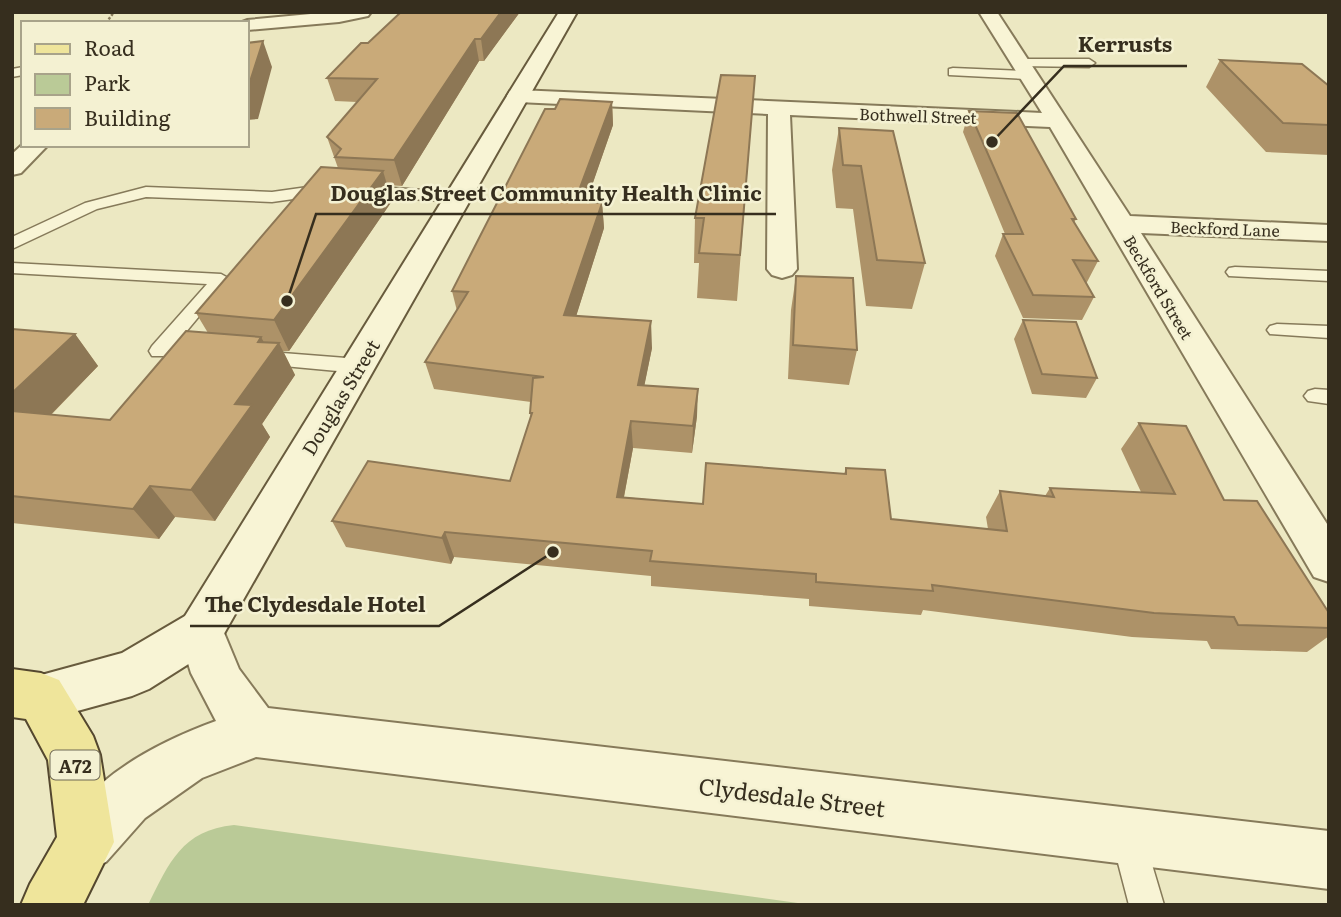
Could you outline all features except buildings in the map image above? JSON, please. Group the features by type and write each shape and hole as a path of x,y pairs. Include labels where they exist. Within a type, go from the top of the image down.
{"main road":[{"name":"A72","path":"27,695 74,755 86,842"},
{"path":"51,905 86,842"}],"street":[{"path":"248,25 340,17 362,12"},
{"name":"Douglas Street","path":"27,695 132,673 201,631 568,12"},
{"name":"Beckford Street","path":"988,12 1327,559"},
{"name":"Bothwell Street","path":"518,96 1058,121"},
{"path":"779,109 782,269"},
{"path":"12,168 34,147"},
{"name":"Beckford Lane","path":"1120,224 1329,233"},
{"path":"201,631 214,674 234,709 256,732"},
{"name":"Clydesdale Street","path":"86,842 126,799 185,759 256,732 1329,860"}],"lane":[{"path":"953,72 1089,63"},
{"path":"12,244 91,206 146,192 272,197 329,189 458,197"},
{"path":"12,268 220,279 159,351 185,353"},
{"path":"1235,271 1329,275"},
{"path":"1277,330 1329,332"},
{"path":"239,357 359,366"},
{"path":"1128,836 1147,905"}],"green space":[{"path":"234,825 812,905 148,905 163,875 189,841 216,828"}],"place":[{"name":"Kerrusts","path":"992,142"},
{"name":"Douglas Street Community Health Clinic","path":"287,301"},
{"name":"The Clydesdale Hotel","path":"553,552"}]}
